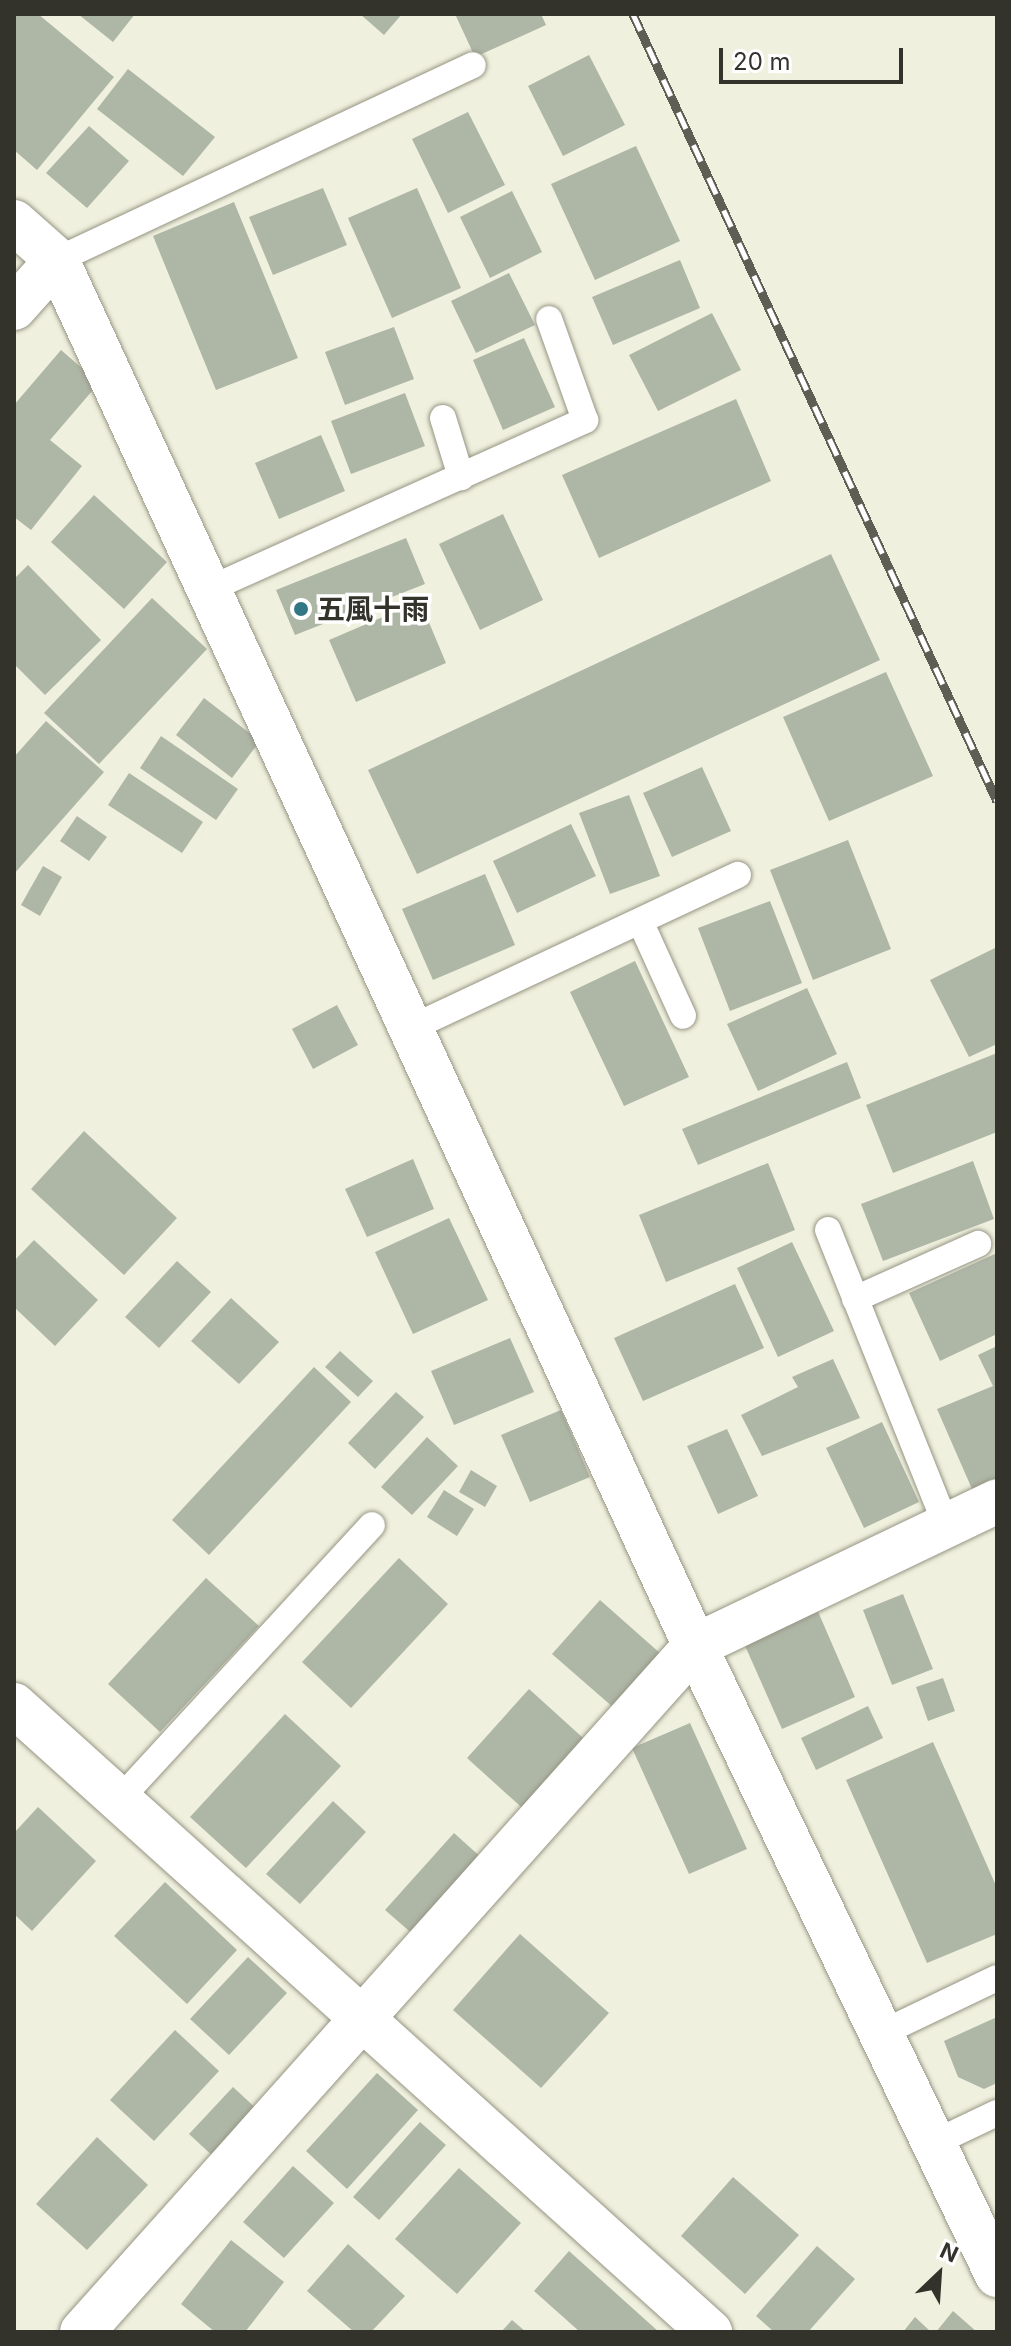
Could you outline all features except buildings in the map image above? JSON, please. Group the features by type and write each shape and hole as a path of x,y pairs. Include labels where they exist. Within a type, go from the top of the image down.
{"street":[{"path":"14,222 57,260 205,591 411,1028 695,1646 997,2275"},
{"path":"14,308 57,260"},
{"path":"82,2332 360,2013 695,1646 997,1501"},
{"path":"14,1705 360,2013 710,2332"}],"lane":[{"path":"57,260 473,65"},
{"path":"205,591 585,420 549,319"},
{"path":"443,418 461,477"},
{"path":"411,1028 738,875"},
{"path":"640,921 683,1016"},
{"path":"828,1230 946,1525"},
{"path":"855,1299 978,1244"},
{"path":"120,1799 372,1525"},
{"path":"882,2033 997,1978"},
{"path":"934,2143 997,2113"}],"railway":[{"path":"633,14 997,801"}],"place":[{"name":"五風十雨","path":"301,609"}]}
